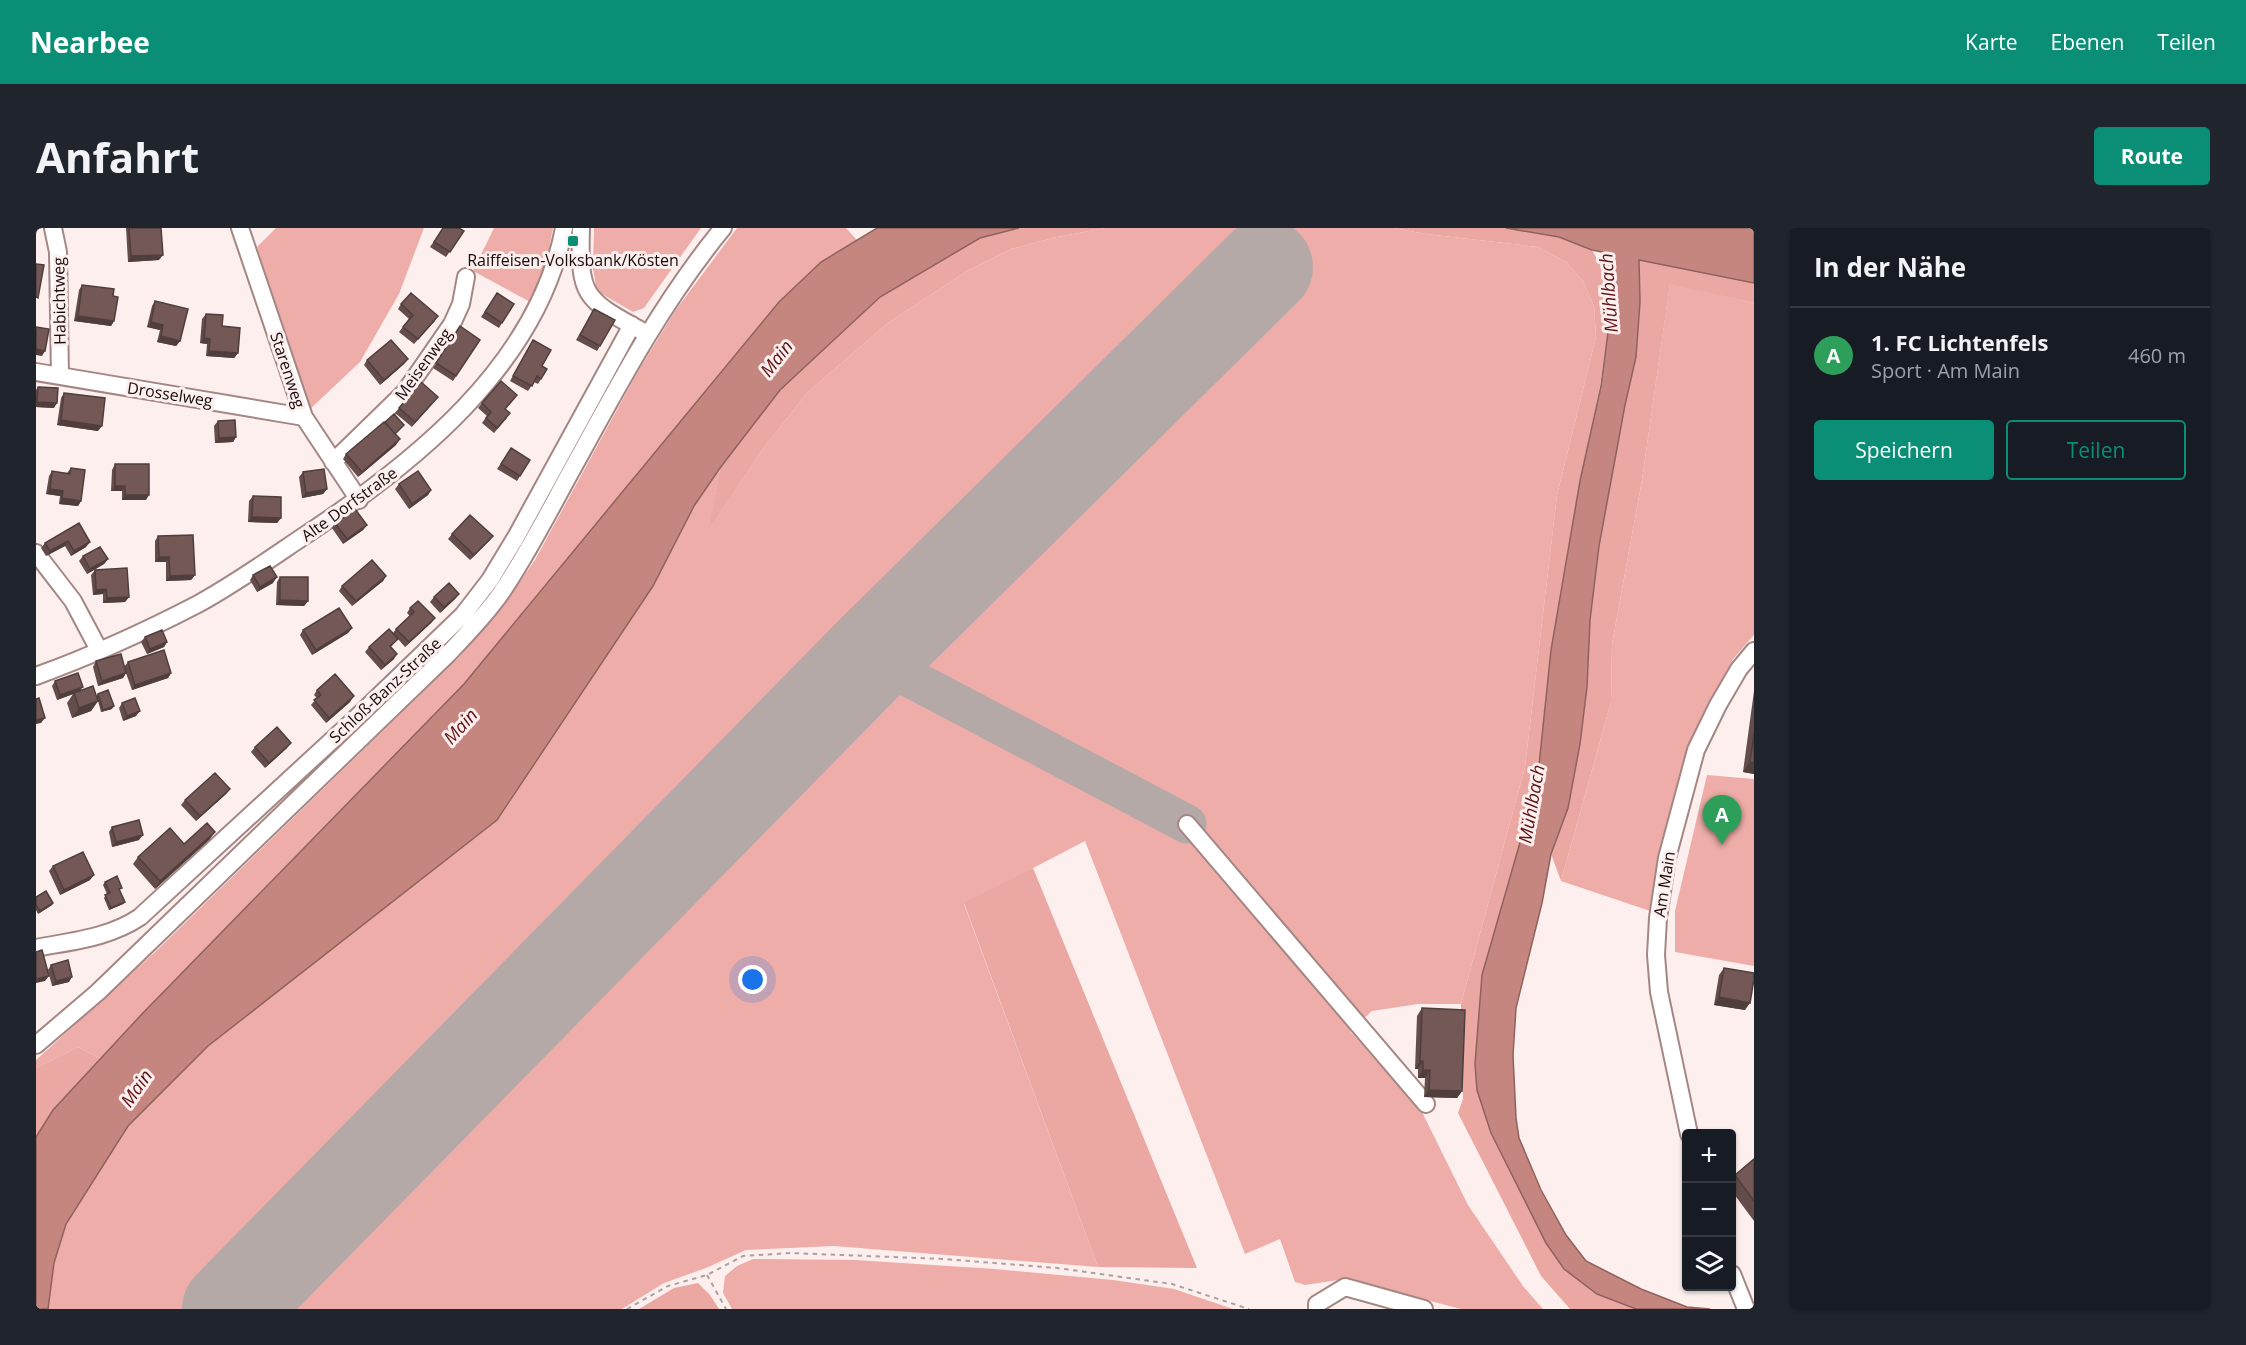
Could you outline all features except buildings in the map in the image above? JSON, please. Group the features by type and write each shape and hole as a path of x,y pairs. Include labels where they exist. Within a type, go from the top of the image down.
{"street":[{"name":"Habichtweg","path":"53,228 58,252 60,375"},
{"name":"Starenweg","path":"240,228 304,417 359,500"},
{"name":"Alte Dorfstraße","path":"36,676 99,650 199,603 359,500 430,442 472,398 524,332 548,287 564,228"},
{"path":"581,228 582,273 585,288 593,300 648,334"},
{"path":"36,1045 98,992 439,663 482,618 505,587 527,551 648,334 696,260 723,228"},
{"name":"Meisenweg","path":"333,462 404,393 452,324 461,304 466,278"},
{"name":"Schloß-Banz-Straße","path":"36,948 109,934 140,917 354,720 463,615 490,580 516,537 632,325"},
{"name":"Drosselweg","path":"36,372 304,417"},
{"path":"36,553 73,601 99,650"},
{"name":"Am Main","path":"1688,1129 1659,992 1656,955 1658,918 1666,858 1696,750 1739,669 1754,651"},
{"path":"1187,824 1426,1104"},
{"path":"1736,1286 1746,1309"},
{"path":"1317,1309 1317,1304 1345,1287 1424,1309"}],"path":[{"path":"627,1309 668,1286 707,1275 743,1256 791,1253 944,1259 1057,1268 1172,1284 1249,1309"},
{"path":"707,1275 726,1309"}],"shaded area":[{"path":"276,228 424,228 399,294 360,362 308,411 257,247"},
{"path":"494,228 553,228 546,264 532,303 473,271"},
{"path":"594,228 701,228 644,308 633,312 597,291 593,269"},
{"path":"737,228 846,228 857,240 821,262 779,302 464,684 101,1059 78,1047 36,1068 36,1060 155,952 458,658 494,618 535,560 637,373 675,311"},
{"path":"1019,228 1105,228 1011,249 967,271 888,323 808,392 762,450 709,529 720,468 780,390 881,296 980,238"},
{"path":"1105,228 1394,228 1538,247 1566,262 1583,281 1594,306 1596,337 1557,495 1525,767 1461,1004 1418,1004 1372,1011 1350,1031 1419,1106 1468,1205 1523,1286 1543,1309 1461,1309 1345,1279 1305,1285 1295,1282 1280,1239 1245,1254 1085,841 964,904 1098,1267 834,1246 746,1250 664,1283 622,1309 48,1309 54,1263 66,1224 128,1126 208,1046 497,820 653,586 694,506 720,468 710,527 762,450 808,392 888,323 967,271 1011,249"},
{"path":"1394,228 1506,228 1559,237 1592,250 1610,282 1609,325 1600,386 1580,481 1551,650 1539,765 1502,903 1491,1133 1546,1243 1636,1309 1570,1309 1541,1276 1458,1113 1463,1099 1461,1004 1525,767 1557,495 1596,337 1594,306 1583,281 1566,262 1538,247"},
{"path":"1639,260 1754,283 1754,303 1670,284 1642,480 1612,644 1611,702 1561,881 1551,854 1568,808 1580,744 1587,687 1590,620 1599,546 1636,357 1640,302"},
{"path":"1670,283 1754,303 1754,635 1733,659 1702,724 1653,912 1561,881 1611,702 1612,644 1642,480"},
{"path":"1707,775 1754,779 1754,966 1675,952 1675,911"},
{"path":"1033,868 1197,1268 1098,1267 964,903"},
{"path":"78,1047 101,1059 53,1110 36,1137 36,1068"},
{"path":"753,1259 855,1260 995,1269 1113,1280 1174,1289 1233,1309 732,1309 723,1293 725,1276 737,1266"},
{"path":"698,1283 719,1309 639,1309 674,1288"}],"water":[{"name":"Main","path":"877,228 1019,228 980,238 880,297 780,390 694,506 653,586 497,820 208,1046 128,1126 66,1224 54,1263 48,1309 36,1309 36,1137 53,1110 141,1015 464,684 779,302 821,262"},
{"name":"Mühlbach","path":"1506,228 1754,228 1754,283 1639,260 1640,302 1636,357 1599,546 1590,620 1587,687 1580,744 1568,808 1551,854 1542,903 1516,1008 1513,1055 1519,1138 1541,1190 1566,1235 1586,1261 1641,1289 1687,1307 1710,1309 1636,1309 1597,1294 1564,1269 1546,1243 1491,1133 1477,1090 1475,1064 1482,975 1521,839 1539,765 1551,650 1580,481 1601,386 1609,325 1610,283 1607,253 1592,250 1559,237"}],"taxiway":[{"path":"870,657 1187,824"}],"runway":[{"path":"230,1309 870,657 1265,267"}],"place":[{"name":"Raiffeisen-Volksbank/Kösten","path":"573,241"},
{"name":"1. FC Lichtenfels","path":"1722,845"}]}
